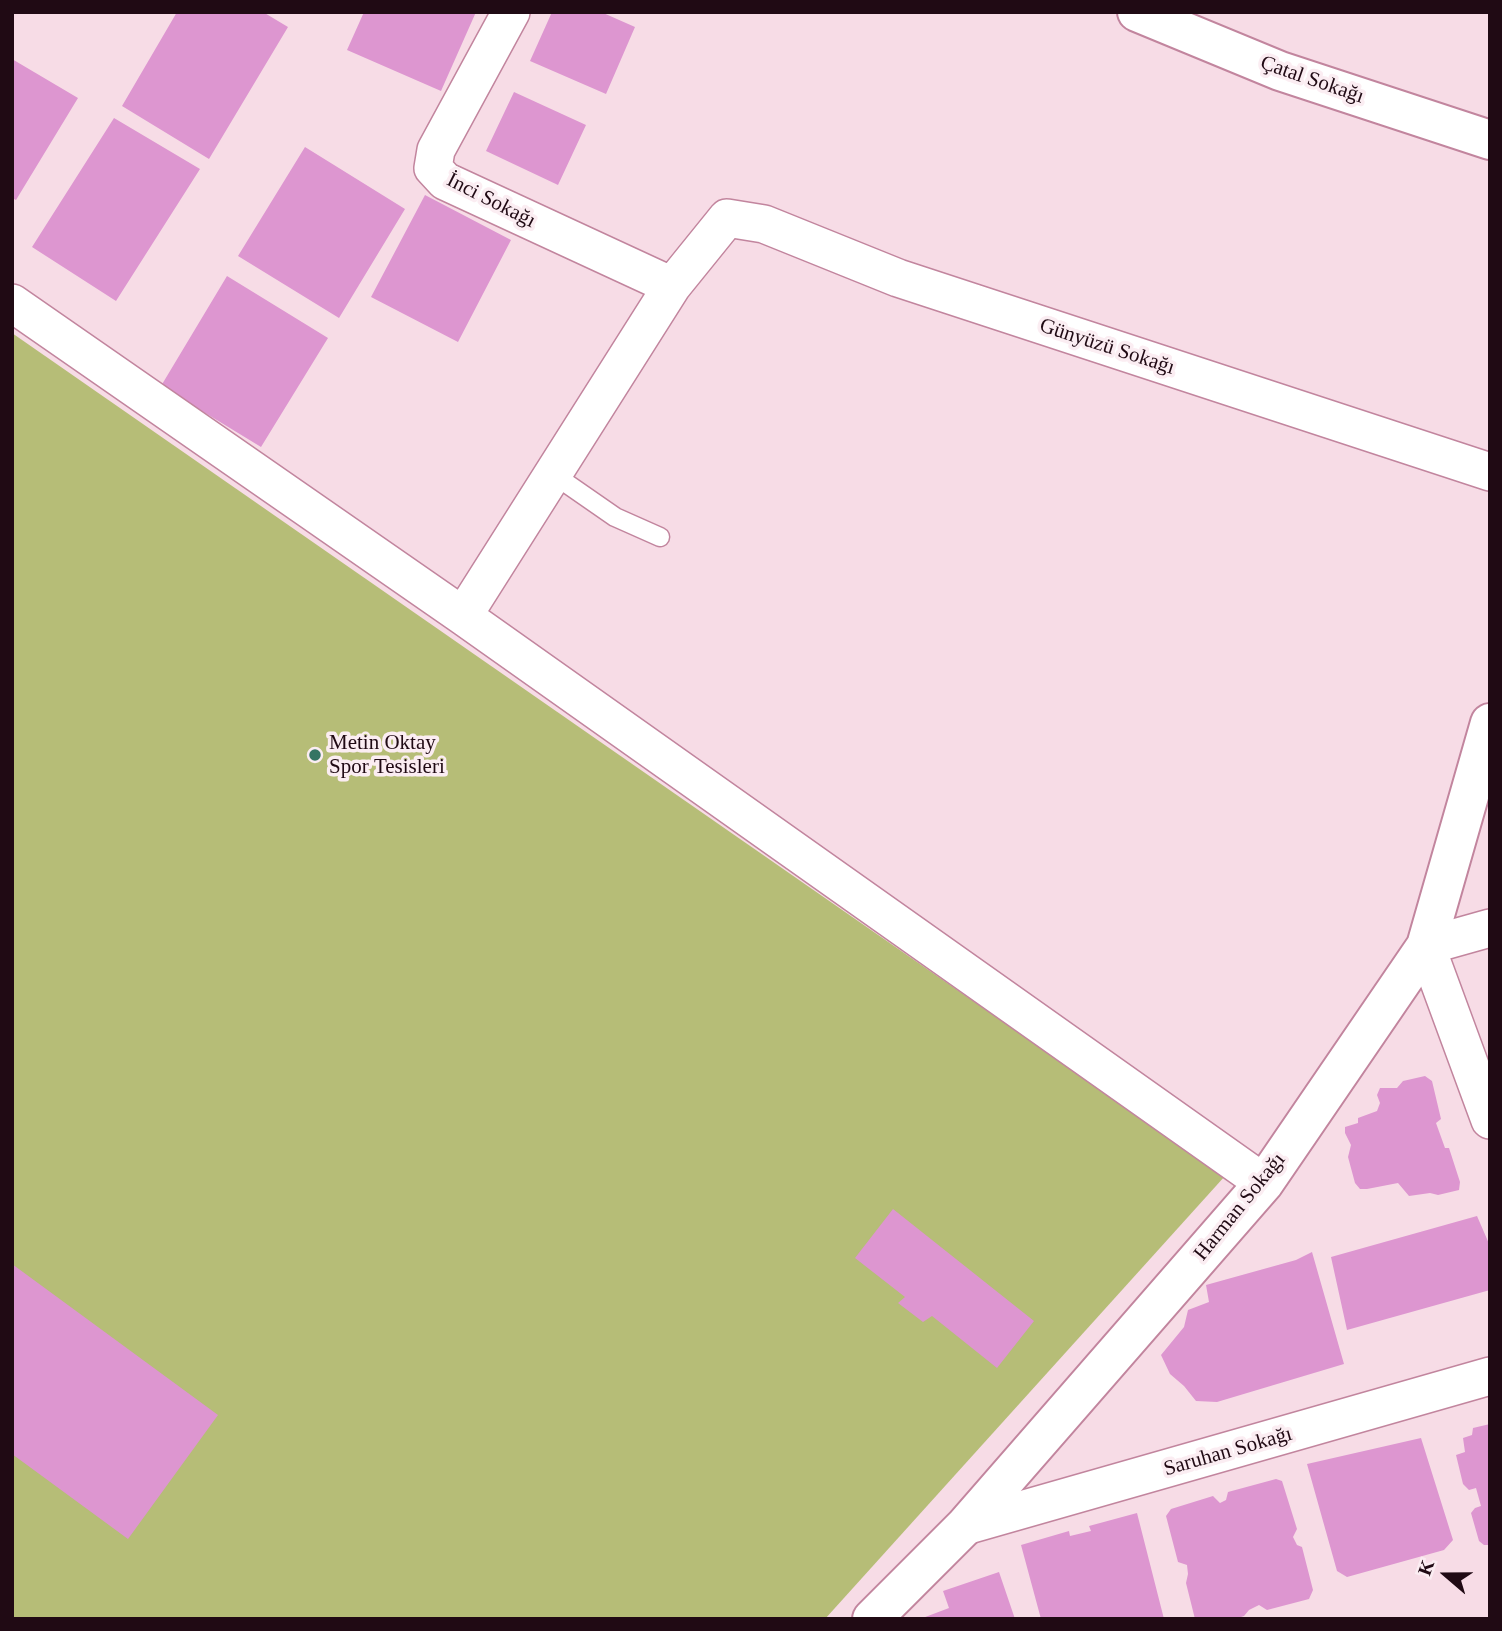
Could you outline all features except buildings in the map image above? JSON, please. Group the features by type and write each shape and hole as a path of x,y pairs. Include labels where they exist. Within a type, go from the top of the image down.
{"main road":[{"name":"Çatal Sokağı","path":"1137,12 1280,71 1490,140"},
{"name":"Harman Sokağı","path":"872,1619 965,1526 1264,1183 1426,946 1490,723"}],"street":[{"name":"İnci Sokağı","path":"511,12 436,150 433,168 445,181 672,286"},
{"name":"Günyüzü Sokağı","path":"672,286 727,218 764,223 898,278 1490,472"},
{"path":"463,616 672,286"},
{"path":"12,303 463,616 1264,1183"},
{"path":"1490,928 1426,946 1490,1121"},
{"name":"Saruhan Sokağı","path":"965,1526 1490,1376"}],"lane":[{"path":"553,474 615,517 660,537"}],"green space":[{"name":"Metin Oktay Spor Tesisleri","path":"12,333 1225,1176 825,1619 12,1619"}],"place":[{"name":"Metin Oktay Spor Tesisleri","path":"315,755"}]}
